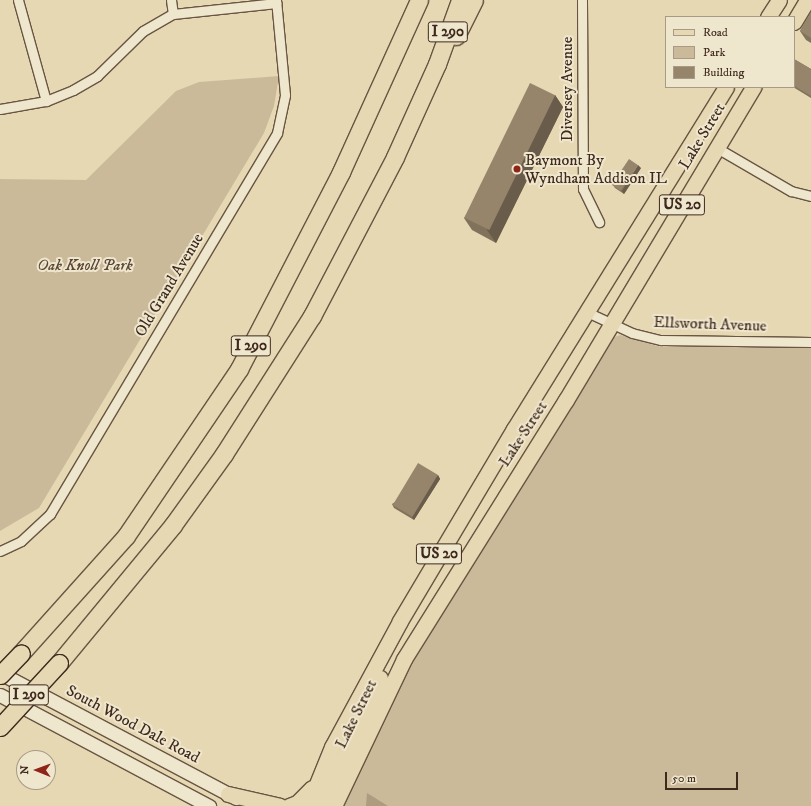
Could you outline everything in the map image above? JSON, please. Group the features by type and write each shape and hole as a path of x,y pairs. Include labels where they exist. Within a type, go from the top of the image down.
{"highway":[{"path":"401,45 410,0"},
{"name":"I 290","path":"0,674 21,653 126,536 239,369 342,172 401,45 418,0"},
{"name":"I 290","path":"0,727 59,663 173,525 276,376 356,235 437,64 460,0"},
{"path":"437,64 474,0"}],"main road":[{"path":"769,16 779,0"},
{"path":"795,20 808,0"},
{"name":"Lake Street","path":"308,806 318,781 400,621 472,500 725,88"},
{"name":"Lake Street","path":"334,806 404,659 611,324 752,88"},
{"path":"472,500 493,514"},
{"path":"321,806 394,650 400,621"},
{"name":"South Wood Dale Road","path":"0,674 250,806"},
{"path":"0,695 209,806"},
{"path":"290,806 298,803 318,781"},
{"path":"228,794 280,806"}],"street":[{"path":"18,0 46,101"},
{"path":"171,0 173,14"},
{"name":"Diversey Avenue","path":"582,0 583,189 599,222"},
{"path":"0,109 46,101 96,76 143,31 173,14 276,2"},
{"name":"Old Grand Avenue","path":"0,551 21,541 50,514 277,133 285,95 276,2"},
{"path":"717,148 791,191 811,196"},
{"name":"Ellsworth Avenue","path":"589,312 632,334 661,340 811,342"}],"green space":[{"name":"Oak Knoll Park","path":"279,76 274,106 264,133 39,508 0,531 0,179 86,180 176,91 199,82"},
{"path":"620,335 661,347 811,347 811,806 342,806 411,660 607,340"}],"shaded area":[{"path":"367,793 388,806 366,806"}],"building":[{"path":"811,12 811,38 800,31"},
{"path":"795,60 811,69 811,96 795,87"},
{"path":"530,83 555,95 489,230 464,218"},
{"path":"629,159 638,165 621,191 612,185"},
{"path":"418,463 438,475 412,517 393,505"}],"place":[{"name":"Baymont By Wyndham Addison IL","path":"517,169"}]}
